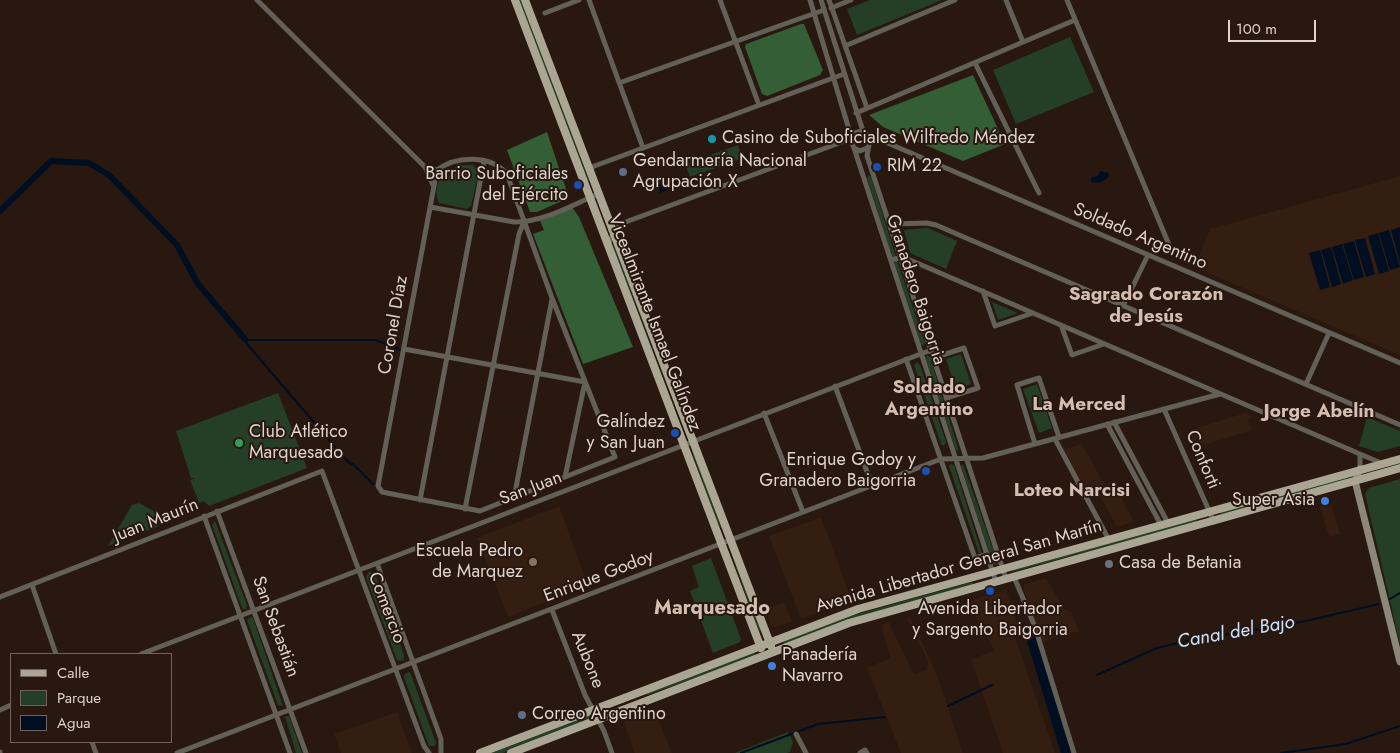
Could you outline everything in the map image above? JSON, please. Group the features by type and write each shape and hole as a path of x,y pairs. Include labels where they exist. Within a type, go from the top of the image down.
{"main road":[{"name":"Vicealmirante Ismael Galíndez","path":"515,0 764,656"},
{"name":"Vicealmirante Ismael Galíndez","path":"525,0 773,652"},
{"name":"Avenida Libertador General San Martín","path":"480,753 769,641 858,609 1400,459"},
{"name":"Avenida Libertador General San Martín","path":"511,753 849,623 1214,522 1400,468"},
{"path":"1360,469 1355,481 1400,662"},
{"path":"642,690 646,701"},
{"path":"627,696 631,707"}],"street":[{"path":"257,0 425,167 433,186"},
{"path":"545,13 579,0"},
{"path":"589,0 643,148"},
{"path":"720,0 759,105"},
{"name":"Granadero Baigorria","path":"810,0 854,148 996,582"},
{"path":"821,0 856,113 863,131 868,135"},
{"path":"829,0 867,108"},
{"path":"832,8 851,0"},
{"path":"845,46 955,0"},
{"path":"1006,0 1024,42"},
{"path":"1067,0 1172,252"},
{"path":"620,84 824,10"},
{"path":"856,113 1075,20"},
{"path":"821,37 839,30"},
{"path":"975,63 1039,193"},
{"path":"589,168 844,74"},
{"path":"608,245 613,232 623,223 851,138 856,132 863,131"},
{"name":"Granadero Baigorria","path":"868,135 870,142 867,148 867,156 1006,579"},
{"name":"Soldado Argentino","path":"868,135 1400,363"},
{"path":"854,148 860,151 867,148"},
{"path":"425,167 437,170 457,160 484,161 499,166 508,174 552,298 616,457 480,511 420,500 484,161"},
{"name":"Coronel Díaz","path":"420,500 382,492 378,486 437,170"},
{"path":"430,206 524,222 599,194"},
{"path":"465,508 519,234 524,222"},
{"path":"890,224 927,223 936,226 1400,425"},
{"path":"1123,306 1148,255"},
{"path":"891,260 902,256 1382,464"},
{"path":"983,292 995,326 1033,313"},
{"path":"514,498 552,298"},
{"path":"1061,325 1072,355 1104,344"},
{"path":"1306,384 1329,333"},
{"name":"Granadero Baigorria","path":"933,358 964,348 978,388 946,398"},
{"path":"404,349 585,382"},
{"name":"San Juan","path":"144,653 930,350"},
{"name":"Granadero Baigorria","path":"906,359 975,558 987,554"},
{"path":"1035,444 1017,386 1039,378 1057,438 1109,540"},
{"path":"565,477 585,382"},
{"path":"834,386 872,486"},
{"name":"Enrique Godoy","path":"177,753 941,459 983,458 1220,394"},
{"name":"Conforti","path":"1164,409 1214,522"},
{"path":"764,413 803,512"},
{"path":"1114,422 1165,524"},
{"path":"1107,424 1165,524"},
{"path":"1360,454 1360,469"},
{"name":"Comercio","path":"322,471 357,571 428,753"},
{"name":"Juan Maurín","path":"0,597 322,471"},
{"name":"San Sebastián","path":"217,511 306,753"},
{"name":"San Sebastián","path":"204,516 290,753"},
{"name":"Comercio","path":"377,563 441,739 440,753"},
{"path":"1014,577 1035,627 1074,753"},
{"path":"32,585 56,653"},
{"name":"Aubone","path":"552,610 584,696 593,709 612,753"},
{"path":"796,734 804,752"},
{"path":"860,753 866,750 867,753"}],"shaded area":[{"path":"1400,176 1400,355 1194,267 1210,229"},
{"path":"1245,413 1252,416 1248,421 1252,430 1194,448 1187,431"},
{"path":"1082,444 1104,484 1113,482 1134,522 1117,527 1095,487 1086,490 1064,449"},
{"path":"1330,499 1340,534 1329,537 1319,502"},
{"name":"Escuela Pedro de Marquez","path":"559,506 588,586 508,617 477,538"},
{"path":"821,517 852,600 801,619 769,536"},
{"path":"1046,578 1064,609 1071,612 1079,631 1042,642 1023,589 1025,584"},
{"path":"1006,590 1018,626 1012,628 1055,753 1003,753 971,660 994,650 967,601"},
{"path":"784,602 792,622 772,628 765,609"},
{"path":"910,617 937,675 963,753 901,753 867,668 890,658 881,625 889,622 914,675 927,669 928,662 907,618"},
{"path":"654,709 672,753 635,753 623,721"},
{"path":"397,712 412,753 341,753 334,734"}],"green space":[{"path":"519,0 521,0 589,181 587,181"},
{"path":"870,0 942,0 857,35 847,9"},
{"path":"804,24 823,70 820,75 767,96 762,94 745,47 746,44"},
{"path":"1070,37 1094,92 1016,124 993,70"},
{"path":"973,75 1005,144 963,161 883,127 869,115"},
{"path":"547,132 569,198 537,212 530,212 507,150"},
{"path":"738,145 743,158 690,177 685,164"},
{"path":"462,165 473,165 479,172 471,206 467,209 439,203 437,190 440,179 449,170"},
{"path":"868,175 871,177 896,257 892,257 867,178"},
{"path":"572,207 579,217 633,347 583,364 533,234 544,230 540,221"},
{"path":"928,228 957,241 946,269 910,253 904,230"},
{"path":"613,241 685,429 614,250"},
{"path":"897,260 925,343 924,345 921,345 894,263"},
{"path":"992,302 1018,313 998,320"},
{"path":"961,354 971,384 956,389 946,359"},
{"path":"927,355 930,357 959,451 956,450 925,358"},
{"path":"917,362 920,365 946,442 944,446 941,444 914,365"},
{"path":"1037,384 1052,428 1039,433 1023,389"},
{"name":"Club Atlético Marquesado","path":"278,393 307,468 209,506 204,501 199,503 190,480 196,478 191,478 176,431"},
{"path":"1367,417 1400,431 1400,446 1378,452 1359,446"},
{"path":"692,452 696,458 722,530 717,521"},
{"path":"951,464 954,465 982,554 979,553 949,466"},
{"path":"963,464 998,563 996,565 993,564 961,466"},
{"path":"1347,477 1347,480 1221,515 1221,512"},
{"path":"1400,479 1400,644 1365,494 1369,488"},
{"path":"139,503 154,511 159,526 108,546 132,505"},
{"path":"1196,519 1197,522 1012,572 1013,570"},
{"path":"215,521 247,605 246,610 242,608 212,525"},
{"path":"731,554 762,630 759,631"},
{"path":"711,558 741,639 740,642 713,653 690,591 699,587 692,566"},
{"path":"369,571 375,574 404,655 404,660 397,660 366,577"},
{"path":"972,582 974,585 784,645 783,641 854,615"},
{"path":"251,617 253,618 283,706 278,705 247,620"},
{"path":"754,652 756,656 647,695 647,693"},
{"path":"410,672 436,743 435,746 429,746 404,677 405,674"},
{"path":"590,715 592,719 503,753 491,753"},
{"path":"285,716 289,716 302,753 296,753"},
{"path":"788,732 793,742 790,752 735,753"}],"water":[{"path":"1100,171 1109,173 1108,178 1099,183 1091,182 1091,177 1098,176"},
{"path":"678,177 681,185 660,193 658,185"},
{"path":"1400,227 1400,263 1391,230"},
{"path":"1389,230 1400,267 1390,270 1379,233"},
{"path":"1378,233 1389,271 1379,274 1368,236"},
{"path":"1365,238 1375,274 1366,277 1355,240"},
{"path":"1354,241 1364,277 1354,280 1343,244"},
{"path":"1342,244 1353,280 1343,284 1332,247"},
{"path":"1331,247 1341,284 1332,287 1321,250"},
{"path":"1320,250 1330,287 1320,290 1309,253"},
{"path":"1033,628 1071,753 1061,753 1024,631"}],"waterway":[{"path":"0,211 51,161 89,163 109,175 177,245 198,284 245,339"},
{"path":"245,339 247,344 348,462 354,465 373,484"},
{"path":"247,340 376,340 400,350"},
{"name":"Canal del Bajo","path":"1390,599 1400,593"},
{"name":"Canal del Bajo","path":"1097,675 1157,648 1306,621 1379,604"},
{"name":"Canal del Bajo","path":"948,706 992,685"},
{"name":"Canal del Bajo","path":"741,753 818,724 885,717"},
{"path":"1281,753 1346,744 1400,726"}],"place":[{"name":"Casino de Suboficiales Wilfredo Méndez","path":"712,139"},
{"name":"RIM 22","path":"877,167"},
{"name":"Gendarmería Nacional Agrupación X","path":"623,172"},
{"name":"Barrio Suboficiales del Ejército","path":"578,185"},
{"name":"Galíndez y San Juan","path":"675,433"},
{"name":"Club Atlético Marquesado","path":"239,443"},
{"name":"Enrique Godoy y Granadero Baigorria","path":"926,471"},
{"name":"Super Asia","path":"1325,501"},
{"name":"Escuela Pedro de Marquez","path":"533,562"},
{"name":"Casa de Betania","path":"1109,564"},
{"name":"Avenida Libertador y Sargento Baigorria","path":"990,591"},
{"name":"Panadería Navarro","path":"772,666"},
{"name":"Correo Argentino","path":"522,715"}],"district":[{"name":"Sagrado Corazón de Jesús","path":"1146,306"},
{"name":"Soldado Argentino","path":"929,399"},
{"name":"La Merced","path":"1079,405"},
{"name":"Jorge Abelín","path":"1319,412"},
{"name":"Loteo Narcisi","path":"1072,491"},
{"name":"Marquesado","path":"712,609"}]}
